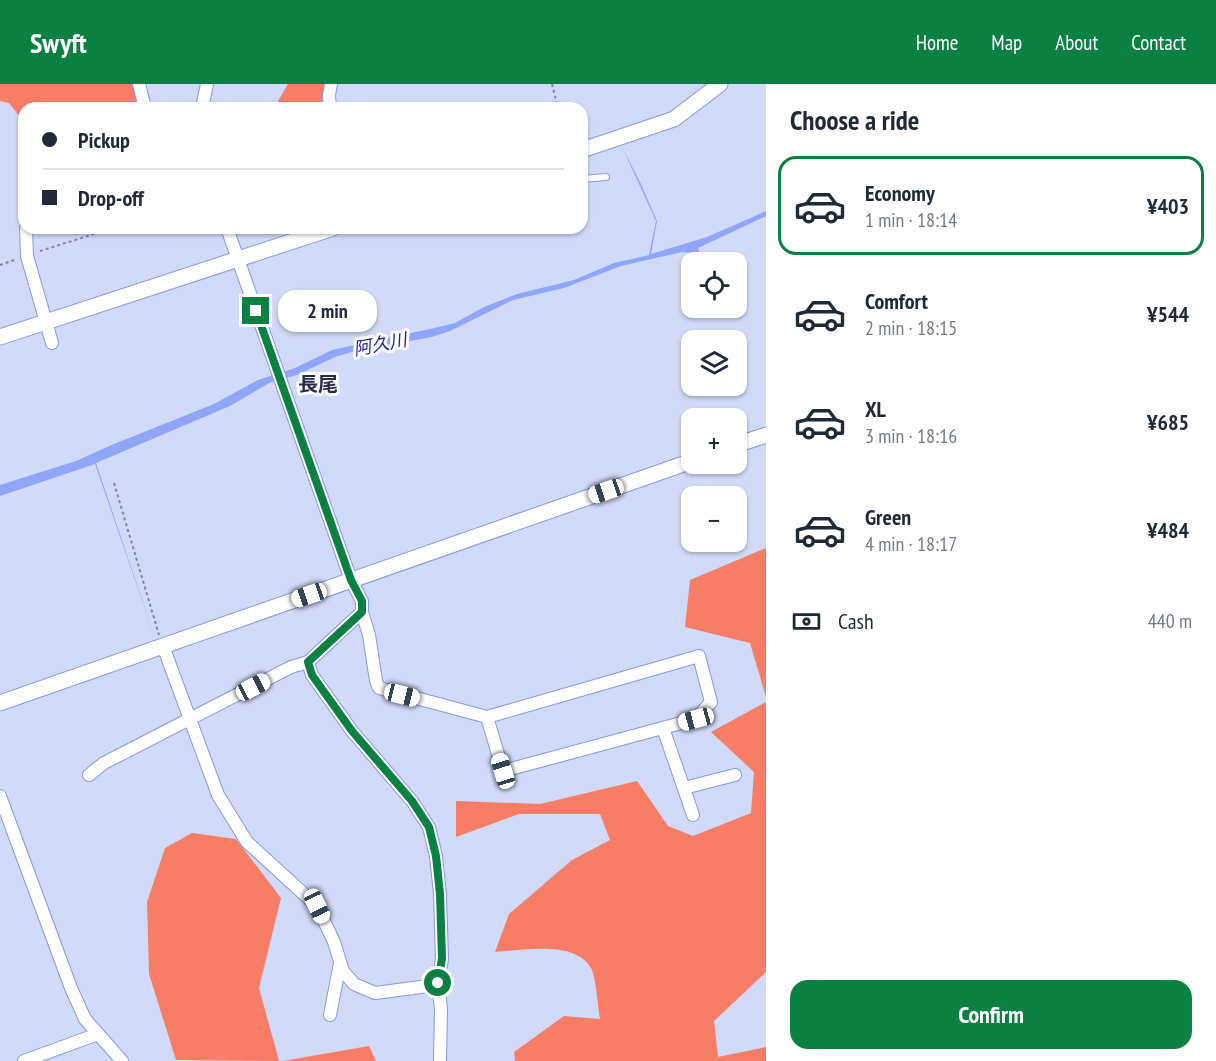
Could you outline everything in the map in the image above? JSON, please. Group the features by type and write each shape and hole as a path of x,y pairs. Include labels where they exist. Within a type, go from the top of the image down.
{"street":[{"path":"139,84 144,102"},
{"path":"203,102 207,84"},
{"path":"330,102 331,84"},
{"path":"588,148 674,119 720,84"},
{"path":"26,234 27,255 52,343"},
{"path":"229,234 351,580 362,601 362,612 369,635 379,688 487,717 699,656 711,702 696,719 503,771 487,717"},
{"path":"0,337 314,234"},
{"path":"747,441 766,435"},
{"path":"0,703 681,465"},
{"path":"89,775 104,763 291,667 308,662 362,612"},
{"path":"163,646 218,795 247,842 317,906 334,942 343,972 354,984 375,993 438,983"},
{"path":"308,662 312,675 352,731 412,801 429,827 436,856 440,894 442,958 438,983 441,1009 440,1061"},
{"path":"663,728 693,815"},
{"path":"684,788 735,775"},
{"path":"0,796 71,988 85,1019 122,1061"},
{"path":"330,1015 340,963"},
{"path":"24,1061 98,1034"}],"lane":[{"path":"588,178 606,177"}],"path":[{"path":"552,84 556,102"},
{"path":"0,265 94,234"},
{"path":"114,483 163,646"}],"shaded area":[{"path":"0,84 134,84 150,97 146,102 18,102 18,114 9,103 0,101"},
{"path":"288,84 326,84 322,102 278,102"},
{"path":"766,548 766,697 750,643 685,627 690,580"},
{"path":"766,702 766,972 714,1021 718,1057 766,1047 766,1061 515,1061 514,1052 564,1016 600,1019 593,972 583,959 561,950 533,949 495,952 509,914 572,860 610,840 600,814 519,814 456,837 456,801 540,804 637,781 668,826 693,836 751,813 754,772 711,732"},
{"path":"192,833 236,839 281,898 259,988 279,1061 176,1060 149,974 147,902 165,848"},
{"path":"369,1046 376,1061 283,1061"}],"water":[{"name":"阿久川","path":"623,149 657,221 651,254 707,237 766,211 766,216 698,248 699,252 681,252 621,266 564,288 513,300 450,331 432,337 355,351 335,357 297,375 271,382 230,406 96,463 156,641 95,464 0,496 0,485 76,461 214,404 258,380 295,368 332,350 455,323 484,307 517,294 574,280 614,263 649,255 656,221"}],"district":[{"name":"長尾","path":"318,384"}],"route":[{"path":"256,311 351,580 362,601 362,612 308,662 312,675 352,731 412,801 429,827 436,856 440,894 442,958 438,983"}]}
